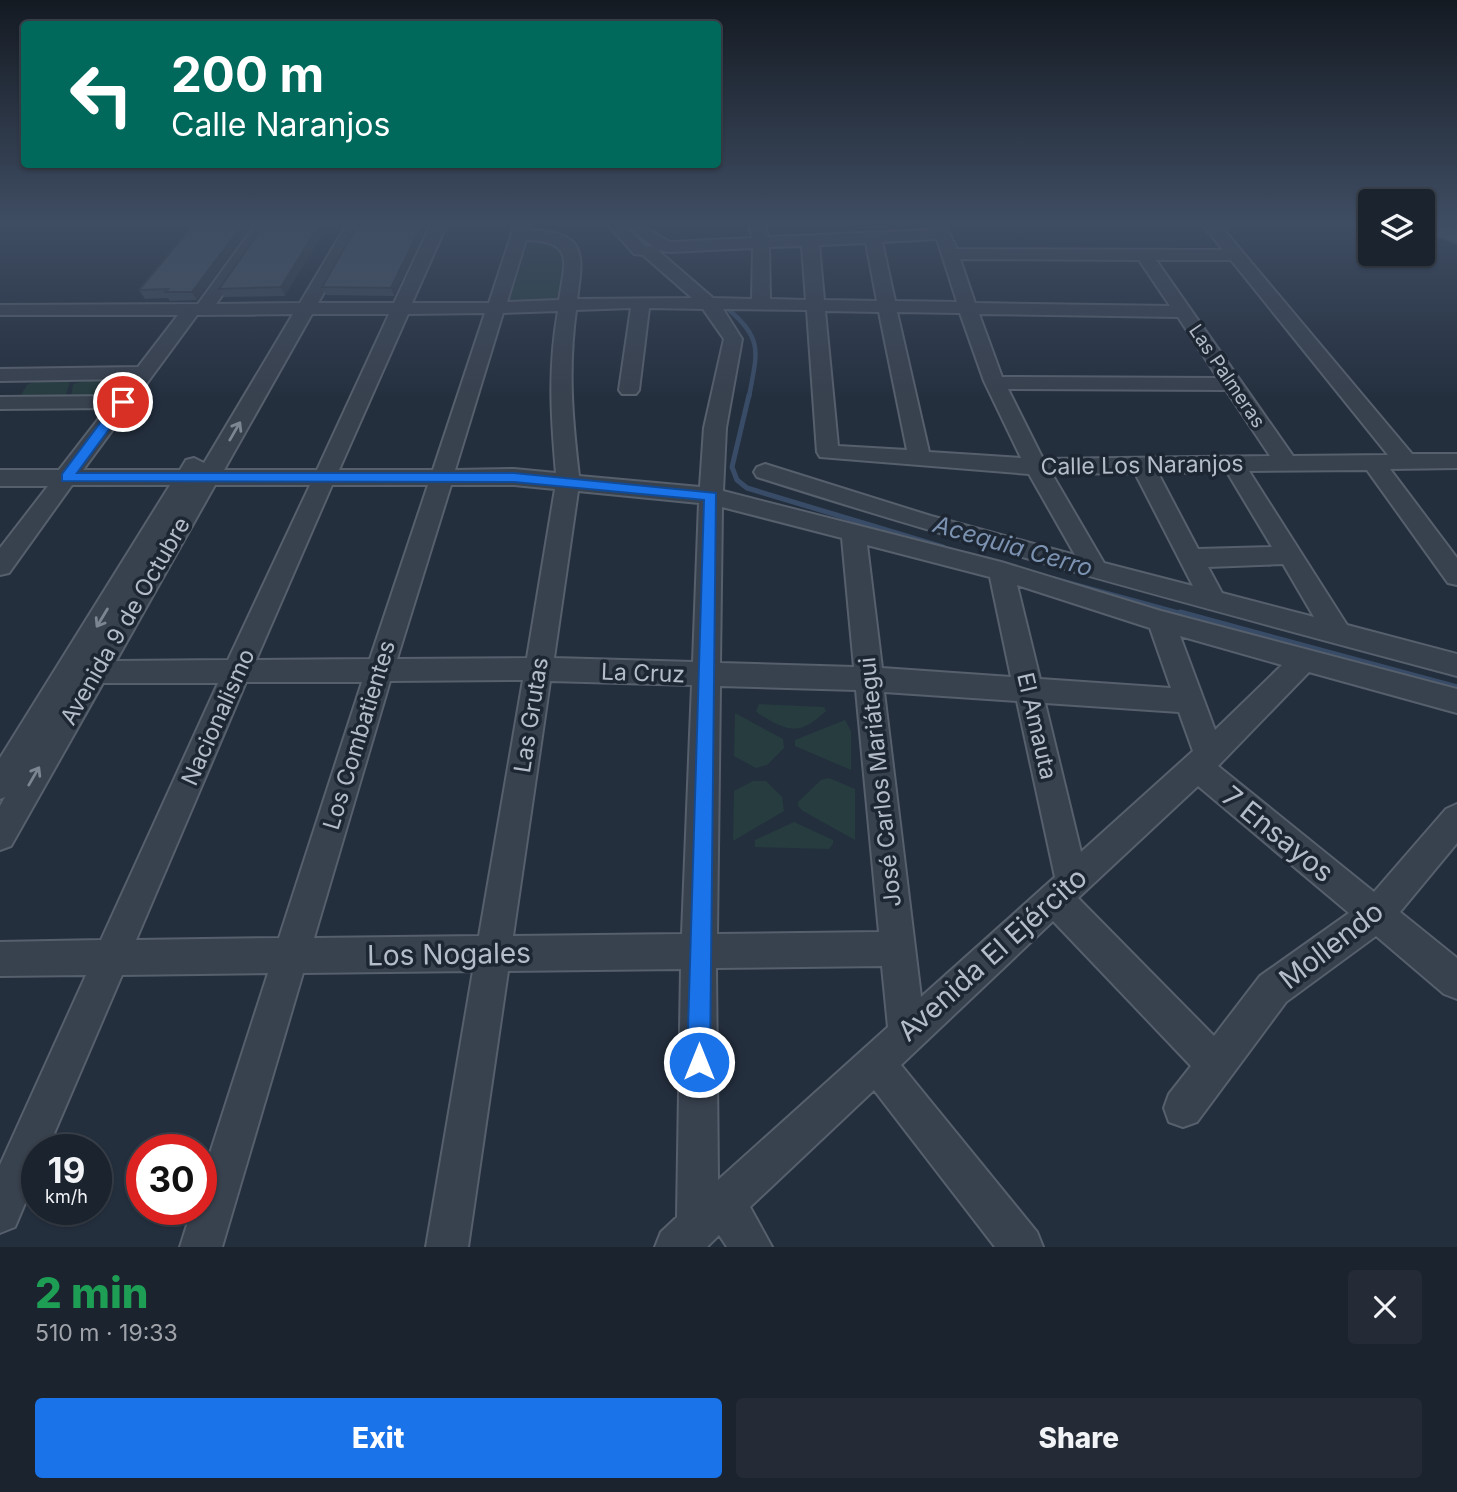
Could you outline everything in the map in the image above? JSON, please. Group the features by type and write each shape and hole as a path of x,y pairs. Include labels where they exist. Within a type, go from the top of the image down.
{"street":[{"path":"0,566 144,373 219,282"},
{"name":"Avenida 9 de Octubre","path":"0,785 198,477 311,282"},
{"name":"Avenida 9 de Octubre","path":"297,309 316,282"},
{"name":"Nacionalismo","path":"0,1212 237,671 414,282"},
{"name":"Los Combatientes","path":"201,1247 379,671 504,282"},
{"name":"Las Grutas","path":"450,1243 568,481 560,405 560,356 571,282"},
{"path":"689,282 717,303 733,339 715,428 711,496 699,951 699,1226 751,1247"},
{"path":"761,282 761,304"},
{"path":"813,282 815,305"},
{"path":"882,282 920,459"},
{"path":"958,282 995,383 1037,467 1096,570"},
{"name":"Las Palmeras","path":"1163,282 1286,463"},
{"path":"1259,282 1405,462"},
{"path":"123,310 141,288"},
{"path":"629,390 641,302"},
{"path":"0,310 495,308 641,302 1183,312"},
{"name":"Calle Los Naranjos","path":"815,305 828,452 1037,467 1457,461"},
{"path":"0,375 144,373"},
{"path":"995,383 1232,384"},
{"path":"0,403 123,402"},
{"path":"1373,462 1454,569"},
{"path":"1233,464 1338,633"},
{"path":"1143,466 1213,600"},
{"path":"765,472 928,523 1096,570 1457,665"},
{"name":"Avenida 9 de Octubre","path":"0,835 96,672 198,477"},
{"path":"0,478 441,477 568,481 711,496 1001,571 1161,621 1457,701"},
{"name":"José Carlos Mariátegui","path":"853,531 907,1032"},
{"path":"1189,558 1290,555"},
{"name":"El Amauta","path":"1001,571 1028,688 1063,890"},
{"path":"1161,621 1189,701 1203,761"},
{"name":"Avenida El Ejército","path":"699,1226 1203,761 1305,659"},
{"name":"La Cruz","path":"96,672 538,669 869,679 1189,701"},
{"name":"7 Ensayos","path":"1203,761 1457,981"},
{"name":"Mollendo","path":"1183,1108 1273,989 1377,914 1457,819"},
{"path":"1063,890 1216,1065"},
{"name":"Los Nogales","path":"0,959 898,949"},
{"path":"875,1062 1022,1247"}],"green space":[{"path":"515,282 563,282 558,299 509,301"},
{"path":"36,381 70,381 66,395 54,398 19,398 27,385"},
{"path":"86,381 118,381 117,386 124,386 115,396 71,398 73,384"},
{"path":"759,704 824,707 826,711 808,725 793,729 759,714 756,711"},
{"path":"735,713 783,739 784,748 767,765 756,768 734,756"},
{"path":"845,720 851,731 851,770 795,746 795,740"},
{"path":"829,778 855,789 855,840 798,806 798,802 821,780"},
{"path":"753,781 766,781 782,797 784,811 733,841 734,791"},
{"path":"794,822 833,840 833,844 829,849 755,847 755,840"}],"building":[{"path":"146,282 199,282 192,292 139,290"},
{"path":"224,282 284,282 281,287 219,289"},
{"path":"325,282 394,282 391,288 322,287"}],"waterway":[{"name":"Acequia Cerro","path":"730,311 749,331 753,340 755,359 749,397"},
{"name":"Acequia Cerro","path":"749,395 732,467 737,480 747,488 943,547"},
{"name":"Acequia Cerro","path":"1054,579 1186,615"},
{"name":"Acequia Cerro","path":"1180,613 1457,688"}],"route":[{"path":"123,402 66,478 514,477 711,496 699,951 699,1062"}]}
